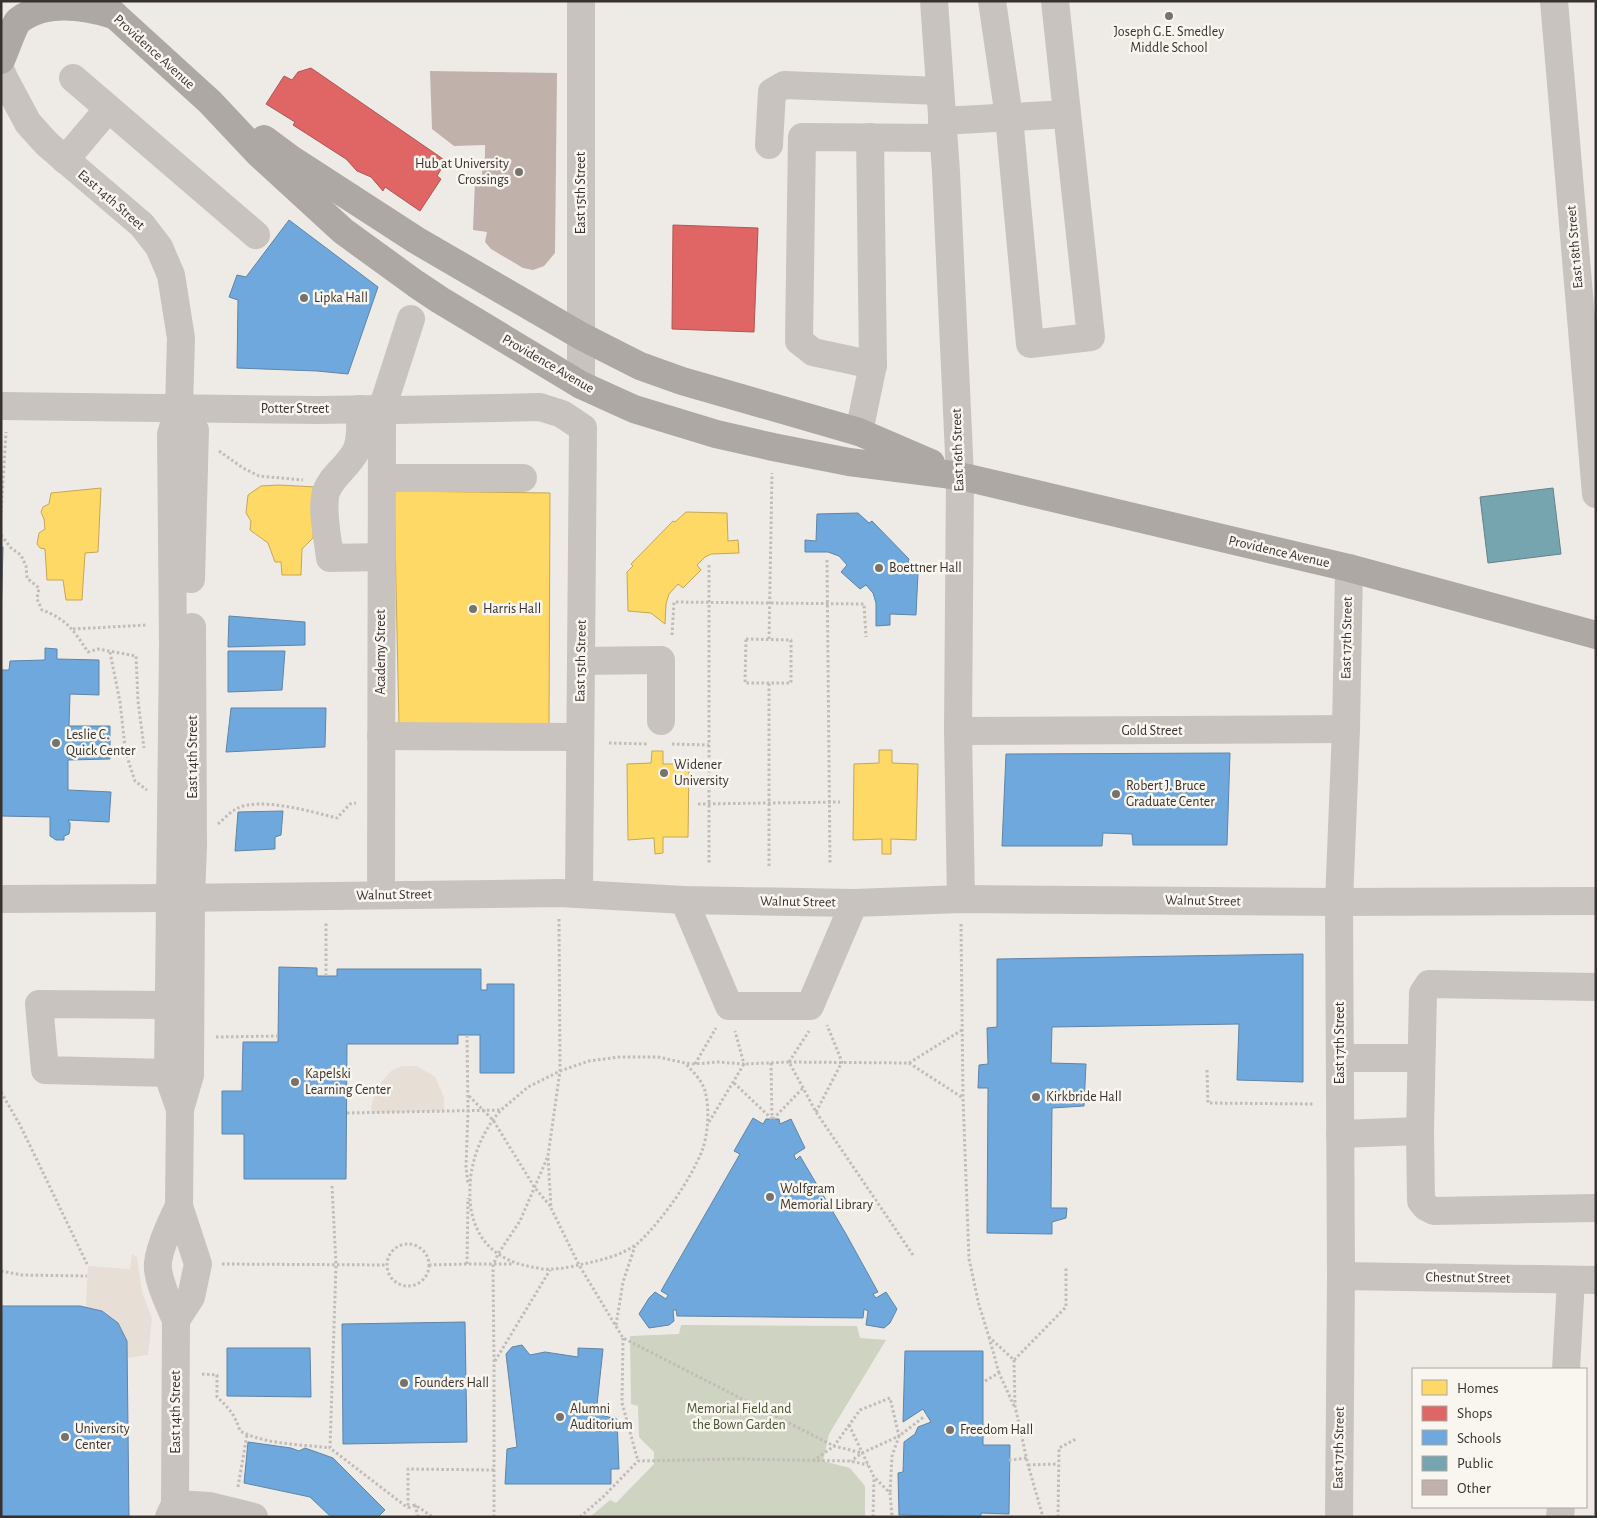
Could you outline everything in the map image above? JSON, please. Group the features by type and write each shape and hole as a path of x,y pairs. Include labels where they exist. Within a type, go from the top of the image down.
{"main road":[{"path":"1,60 17,22 30,9 47,1 106,8"},
{"name":"Providence Avenue","path":"106,8 210,102 258,153 343,231 416,284 581,385 634,409 716,434 773,447 848,462 960,476 1349,568 1596,635"},
{"name":"Providence Avenue","path":"210,102 291,159 416,240 581,336 640,366 682,381 859,432 960,476"}],"street":[{"name":"East 15th Street","path":"581,1 581,385"},
{"name":"East 16th Street","path":"934,1 960,476 958,731 961,899"},
{"path":"992,1 1009,117 1030,344 1091,337 1055,1"},
{"name":"East 18th Street","path":"1554,1 1590,353 1596,494"},
{"name":"East 14th Street","path":"1,71 28,122 65,160 142,225 159,247 171,275 178,309 181,338 179,408 171,434 179,636 193,846 180,898 169,1005 168,1073 180,1109"},
{"path":"73,78 256,235"},
{"path":"769,146 772,92 784,85 940,91"},
{"path":"65,160 108,110"},
{"path":"874,365 812,352 799,341 802,137 870,138 942,130 1009,117 1067,114"},
{"path":"859,432 874,365 870,138"},
{"path":"382,557 330,558 324,502 332,480 340,469 349,462 357,450 360,436 410,319"},
{"name":"Potter Street","path":"4,406 397,410 540,407 562,414 583,428"},
{"path":"179,408 195,430"},
{"name":"Academy Street","path":"371,409 382,478 381,895"},
{"name":"East 15th Street","path":"569,893 580,737 583,428"},
{"name":"East 14th Street","path":"195,430 191,567 179,636 180,898 191,1038 190,1075 180,1109 179,1206 198,1264"},
{"path":"382,478 523,478"},
{"name":"East 17th Street","path":"1339,1517 1341,1276 1339,902 1346,730 1349,568"},
{"path":"582,661 661,660 661,722"},
{"name":"Gold Street","path":"958,731 1346,730"},
{"path":"381,736 580,737"},
{"name":"Walnut Street","path":"1,899 569,893 684,900 854,903 961,899 1339,902 1596,901"},
{"path":"684,900 729,1006 816,1010 854,903"},
{"path":"1596,987 1429,984 1423,993 1420,1131 1421,1201 1426,1207 1434,1211 1596,1208"},
{"path":"168,1073 45,1070 39,1004 169,1005"},
{"path":"1340,1058 1421,1058"},
{"path":"1340,1134 1420,1131"},
{"name":"East 14th Street","path":"177,1513 176,1320 166,1297 157,1267 166,1234 179,1206"},
{"path":"176,1320 191,1297 198,1264"},
{"name":"Chestnut Street","path":"1341,1276 1583,1280"},
{"path":"1566,1368 1583,1280"},
{"path":"177,1513 210,1506 254,1517"}],"path":[{"path":"1,513 4,406"},
{"path":"195,430 222,454 259,476 303,480 327,490"},
{"path":"769,639 773,447"},
{"path":"1,535 11,548 21,555 26,566 27,578 39,588 37,599 42,610 57,616 72,629 88,652 98,650 136,656 138,701 145,756"},
{"path":"827,560 830,865"},
{"path":"709,565 710,865"},
{"path":"672,635 674,602 864,604 866,637"},
{"path":"72,629 179,636"},
{"path":"746,639 791,640 791,683 769,683 745,683 746,639"},
{"path":"110,652 129,763 135,781 149,792 148,783"},
{"path":"769,683 769,866"},
{"path":"193,846 237,808 252,804 282,806 337,818 350,804 381,798"},
{"path":"698,804 840,802"},
{"path":"551,1208 548,1156 560,1070 569,893"},
{"path":"326,976 327,896"},
{"path":"961,899 963,1098 969,1259 979,1305 999,1373 1014,1406 1043,1517"},
{"path":"708,1123 744,1064 729,1006"},
{"path":"695,1064 729,1006"},
{"path":"816,1010 842,1062"},
{"path":"789,1062 816,1010"},
{"path":"909,1063 963,1029"},
{"path":"467,1035 468,1111 466,1167 473,1222 484,1242 498,1254 515,1264"},
{"path":"191,1038 278,1036"},
{"path":"467,1264 468,1192 471,1170 482,1137 501,1110 528,1087 560,1070 589,1062 619,1057 658,1056 695,1064 718,1062 744,1064 789,1062 909,1063 963,1098"},
{"path":"789,1062 816,1112 913,1255"},
{"path":"816,1112 842,1062"},
{"path":"429,1265 515,1264 550,1270 605,1260 635,1246 659,1221 680,1193 702,1150 708,1123 705,1091 698,1077 685,1063"},
{"path":"770,1063 772,1120"},
{"path":"1207,1070 1208,1103 1317,1104 1340,1100"},
{"path":"734,1083 772,1120"},
{"path":"772,1120 803,1088"},
{"path":"1,1092 20,1125 88,1266"},
{"path":"468,1096 493,1120 535,1188 551,1208 579,1265 623,1338 622,1403 638,1461"},
{"path":"347,1113 501,1110"},
{"path":"494,1517 493,1264 520,1221 548,1156"},
{"path":"330,1448 336,1265 332,1186"},
{"path":"408,1244 421,1248 428,1259 429,1265 428,1273 424,1279 412,1286 404,1286 392,1279 387,1266 387,1259 395,1248 408,1244"},
{"path":"616,1325 622,1282 635,1246"},
{"path":"198,1264 387,1266"},
{"path":"1014,1406 1014,1360 1066,1307 1066,1267"},
{"path":"494,1363 550,1270"},
{"path":"1,1271 22,1275 87,1276"},
{"path":"989,1337 1014,1360"},
{"path":"623,1338 834,1446 862,1453"},
{"path":"176,1373 217,1375 217,1397 237,1419 240,1431 252,1437 272,1442 330,1448 408,1508"},
{"path":"985,1381 999,1373"},
{"path":"813,1461 834,1446 860,1410 890,1398 899,1436 892,1456 890,1493 892,1517"},
{"path":"850,1461 862,1453 899,1436 924,1416"},
{"path":"849,1425 874,1477 890,1493"},
{"path":"236,1495 247,1434"},
{"path":"1058,1517 1058,1448 1076,1439"},
{"path":"1010,1460 1027,1458"},
{"path":"580,1517 603,1497 638,1461 738,1459 850,1461 868,1465"},
{"path":"1028,1465 1058,1464"},
{"path":"408,1508 408,1469 494,1470"},
{"path":"873,1517 874,1477"},
{"path":"408,1508 415,1505"},
{"path":"415,1505 418,1517"},
{"path":"415,1505 433,1517"}],"green space":[{"name":"Memorial Field and the Bown Garden","path":"681,1325 857,1326 860,1338 886,1340 829,1434 823,1461 850,1468 865,1486 865,1517 590,1517 610,1500 616,1503 654,1464 654,1452 639,1437 638,1406 631,1404 630,1336 679,1334"}],"shaded area":[{"path":"402,1066 417,1066 435,1077 444,1097 444,1111 372,1113 371,1108 375,1090 391,1071"},
{"path":"132,1254 137,1257 142,1292 152,1318 148,1355 127,1358 127,1341 118,1323 102,1311 86,1307 88,1266 130,1269"}],"building: Homes":[{"path":"261,486 316,487 313,538 302,549 301,575 282,575 281,562 275,562 268,543 250,530 251,521 246,513 248,495"},
{"path":"101,488 98,552 85,553 82,600 66,600 63,580 47,580 45,549 40,548 37,544 39,533 45,529 41,512 43,507 49,504 51,493"},
{"name":"Harris Hall","path":"394,491 550,493 549,727 399,725"},
{"path":"686,512 727,513 728,541 738,540 739,553 711,554 705,557 697,565 701,570 683,588 678,584 669,594 666,604 665,624 651,613 628,611 627,572 633,566 631,564 673,521 675,522"},
{"path":"879,750 892,750 892,763 918,764 916,840 891,839 891,854 882,854 882,839 853,840 854,764 879,763"},
{"path":"652,751 663,751 663,764 689,764 688,837 663,837 663,853 655,854 654,838 628,840 627,764 651,763"}],"building: Shops":[{"path":"311,68 446,161 437,176 441,179 420,211 385,187 383,191 371,177 357,171 346,159 293,125 295,122 266,104 284,76 292,80 298,72"},
{"path":"673,225 758,228 754,332 672,329"}],"building: Schools":[{"name":"Lipka Hall","path":"289,220 378,287 348,374 237,368 238,300 229,297 237,275 246,277"},
{"name":"Boettner Hall","path":"858,513 869,523 872,521 909,559 908,562 918,573 916,615 890,614 890,625 876,626 876,603 873,593 866,585 860,589 841,572 847,565 839,556 828,552 805,552 805,540 816,541 817,514"},
{"path":"1,547 3,547 1,624"},
{"path":"229,616 305,622 305,645 228,647"},
{"name":"Leslie C. Quick Center","path":"45,648 57,649 57,659 99,660 99,695 70,694 69,726 110,726 110,759 68,760 68,790 111,792 109,822 68,820 70,823 69,834 64,836 64,840 56,840 50,836 50,817 1,816 1,670 9,670 10,661 45,660"},
{"path":"228,651 285,651 282,690 228,692"},
{"path":"231,708 326,708 325,747 226,752"},
{"name":"Robert J. Bruce Graduate Center","path":"1230,753 1227,845 1133,845 1132,834 1103,833 1102,846 1002,846 1006,754"},
{"path":"283,811 281,835 275,837 275,849 235,851 238,812"},
{"name":"Kirkbride Hall","path":"1303,954 1303,1082 1237,1080 1239,1024 1052,1027 1051,1063 1086,1064 1084,1106 1052,1108 1051,1208 1067,1208 1066,1218 1052,1222 1052,1234 987,1233 988,1088 978,1088 979,1065 988,1064 987,1028 997,1027 997,959"},
{"name":"Kapelski Learning Center","path":"279,967 317,968 317,976 337,976 337,969 481,969 481,990 487,990 487,984 514,984 514,1073 480,1073 480,1035 458,1035 458,1044 347,1044 346,1179 244,1179 244,1134 222,1134 222,1091 242,1091 243,1042 278,1042"},
{"name":"Wolfgram Memorial Library","path":"753,1118 763,1124 766,1119 779,1119 780,1124 791,1119 805,1148 794,1155 796,1160 800,1156 846,1234 878,1292 873,1294 876,1298 886,1292 897,1309 890,1323 884,1328 866,1325 868,1311 864,1309 863,1318 677,1316 676,1310 673,1310 674,1321 669,1325 649,1328 639,1314 655,1292 666,1299 668,1295 661,1291 740,1154 734,1151"},
{"name":"University Center","path":"1,1306 80,1306 102,1311 118,1323 127,1341 129,1517 1,1517"},
{"name":"Founders Hall","path":"465,1322 467,1442 343,1444 342,1324"},
{"name":"Alumni Auditorium","path":"522,1345 530,1355 545,1352 578,1357 578,1348 603,1349 596,1414 617,1419 619,1469 611,1469 611,1484 505,1484 507,1449 517,1447 506,1354 512,1347"},
{"path":"227,1348 310,1348 311,1397 227,1396"},
{"name":"Freedom Hall","path":"905,1351 983,1351 983,1445 1010,1445 1009,1514 981,1513 981,1517 899,1515 898,1473 903,1472 904,1442 915,1434 918,1427 931,1422 923,1409 903,1422"},
{"path":"248,1442 291,1448 299,1451 305,1448 333,1458 385,1510 378,1517 331,1517 310,1497 244,1483"}],"building: Public":[{"path":"1553,488 1561,554 1488,563 1480,497"}],"building: Other":[{"name":"Hub at University Crossings","path":"430,71 557,73 555,253 544,266 533,270 523,268 491,249 485,242 487,232 473,230 475,180 482,181 485,145 454,146 432,129"}],"place":[{"name":"Joseph G.E. Smedley Middle School","path":"1169,16"},
{"name":"Hub at University Crossings","path":"519,172"},
{"name":"Lipka Hall","path":"304,298"},
{"name":"Boettner Hall","path":"879,568"},
{"name":"Harris Hall","path":"473,609"},
{"name":"Leslie C. Quick Center","path":"56,743"},
{"name":"Widener University","path":"664,773"},
{"name":"Robert J. Bruce Graduate Center","path":"1116,794"},
{"name":"Kapelski Learning Center","path":"295,1082"},
{"name":"Kirkbride Hall","path":"1036,1097"},
{"name":"Wolfgram Memorial Library","path":"770,1197"},
{"name":"Founders Hall","path":"404,1383"},
{"name":"Alumni Auditorium","path":"560,1417"},
{"name":"Freedom Hall","path":"950,1430"},
{"name":"University Center","path":"65,1437"}]}
